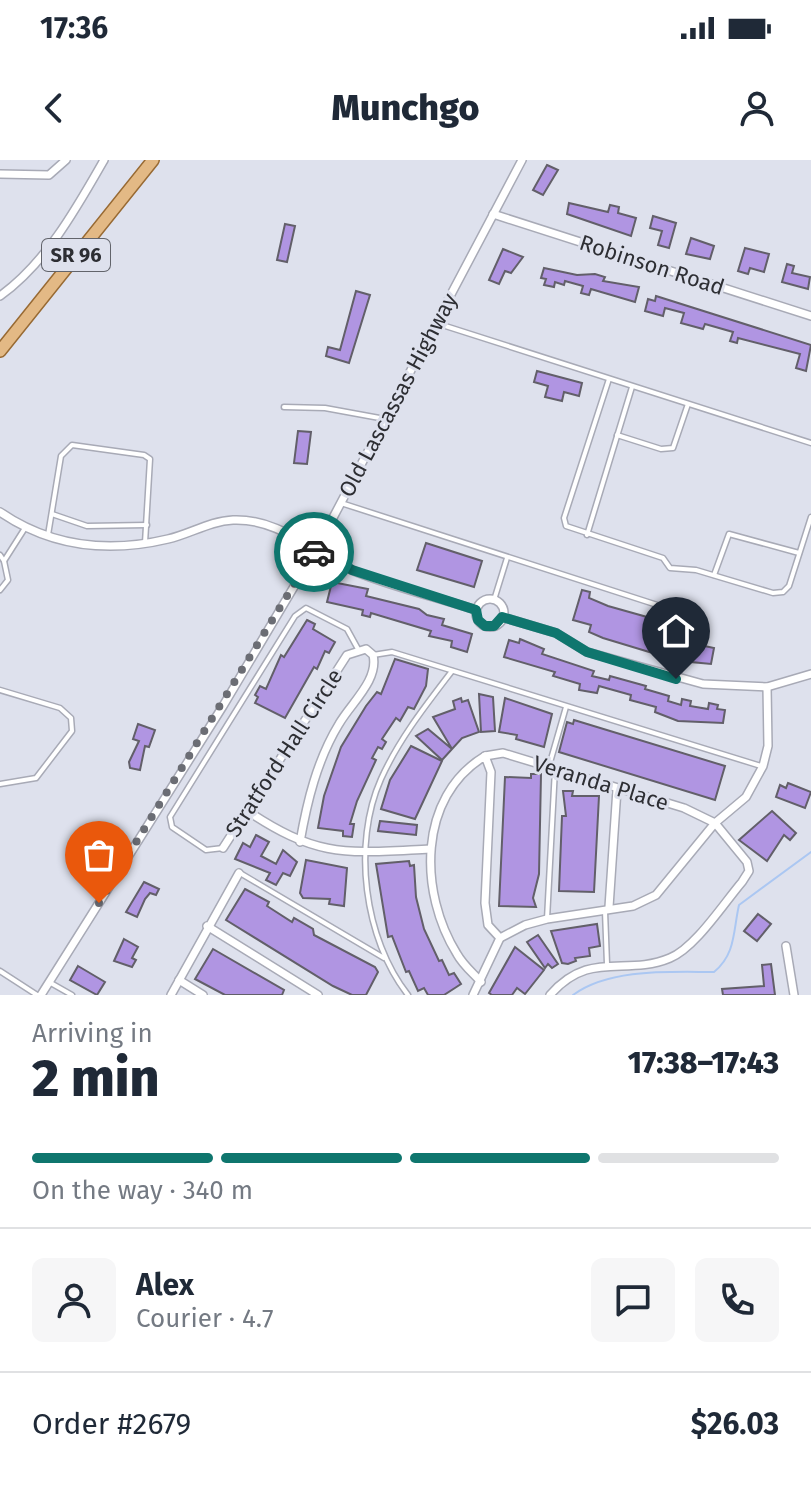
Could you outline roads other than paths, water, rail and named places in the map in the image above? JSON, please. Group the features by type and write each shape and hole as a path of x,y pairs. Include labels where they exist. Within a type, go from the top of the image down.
{"main road":[{"name":"SR 96","path":"0,351 153,160"}],"street":[{"path":"0,174 49,175 66,160"},
{"path":"0,296 26,277 83,197 104,160"},
{"name":"Old Lascassas Highway","path":"39,995 223,706 317,548 522,160"},
{"name":"Robinson Road","path":"493,214 811,316"},
{"path":"0,512 48,538 106,547 145,543 232,520 264,524 317,548 352,570 476,610"},
{"path":"485,600 494,600 501,605 502,617 494,626 485,626 478,620 476,610 485,600"},
{"path":"502,617 556,633 587,652 703,684 767,687 811,674"},
{"name":"Stratford Hall Circle","path":"223,848 347,655 358,649 373,655 374,675 336,727 317,770 300,842"},
{"path":"473,995 500,938 525,925 607,908 633,906 656,895 715,823 746,797 763,766 768,746 767,687"},
{"name":"Veranda Place","path":"485,756 503,753 684,808 715,823"},
{"path":"481,982 458,956 440,920 431,891 430,849 439,813 455,780 485,756 491,772 485,903 488,925 500,938"},
{"path":"607,908 617,789"},
{"path":"246,810 300,842 330,851 430,849"},
{"path":"550,995 584,970 607,964 654,964 683,951 749,871 747,862 715,823"},
{"path":"171,995 239,873"},
{"path":"207,926 318,995"},
{"path":"786,946 794,995"},
{"path":"179,980 203,995"}],"lane":[{"path":"436,323 811,443"},
{"path":"609,379 564,518 566,526 663,558 670,568 689,568 773,593 783,592 789,586 811,517"},
{"path":"587,535 632,387"},
{"path":"617,435 661,449 673,448 688,404"},
{"path":"284,407 325,408 385,419"},
{"path":"48,538 61,456 72,445 144,455 150,459 145,543"},
{"path":"341,503 679,612 688,619 691,629 676,679"},
{"path":"52,514 87,526 121,528 147,525"},
{"path":"4,561 25,528"},
{"path":"714,575 729,534 799,553"},
{"path":"0,555 8,580 0,590"},
{"path":"494,600 507,558"},
{"path":"223,848 206,850 172,827 170,817 295,616 306,608 347,629 358,649"},
{"path":"373,655 392,652 741,762 763,766"},
{"path":"408,995 386,959 369,899 368,826 381,780 403,737 452,671"},
{"path":"0,690 60,708 71,718 72,731 36,778 0,784"},
{"path":"547,919 552,768 566,707"},
{"path":"239,873 386,959"},
{"path":"607,908 607,964"},
{"path":"0,971 39,995"},
{"path":"49,982 72,995"}],"waterway":[{"path":"573,995 588,986 622,976 714,972 730,950 739,905 811,852"}]}
